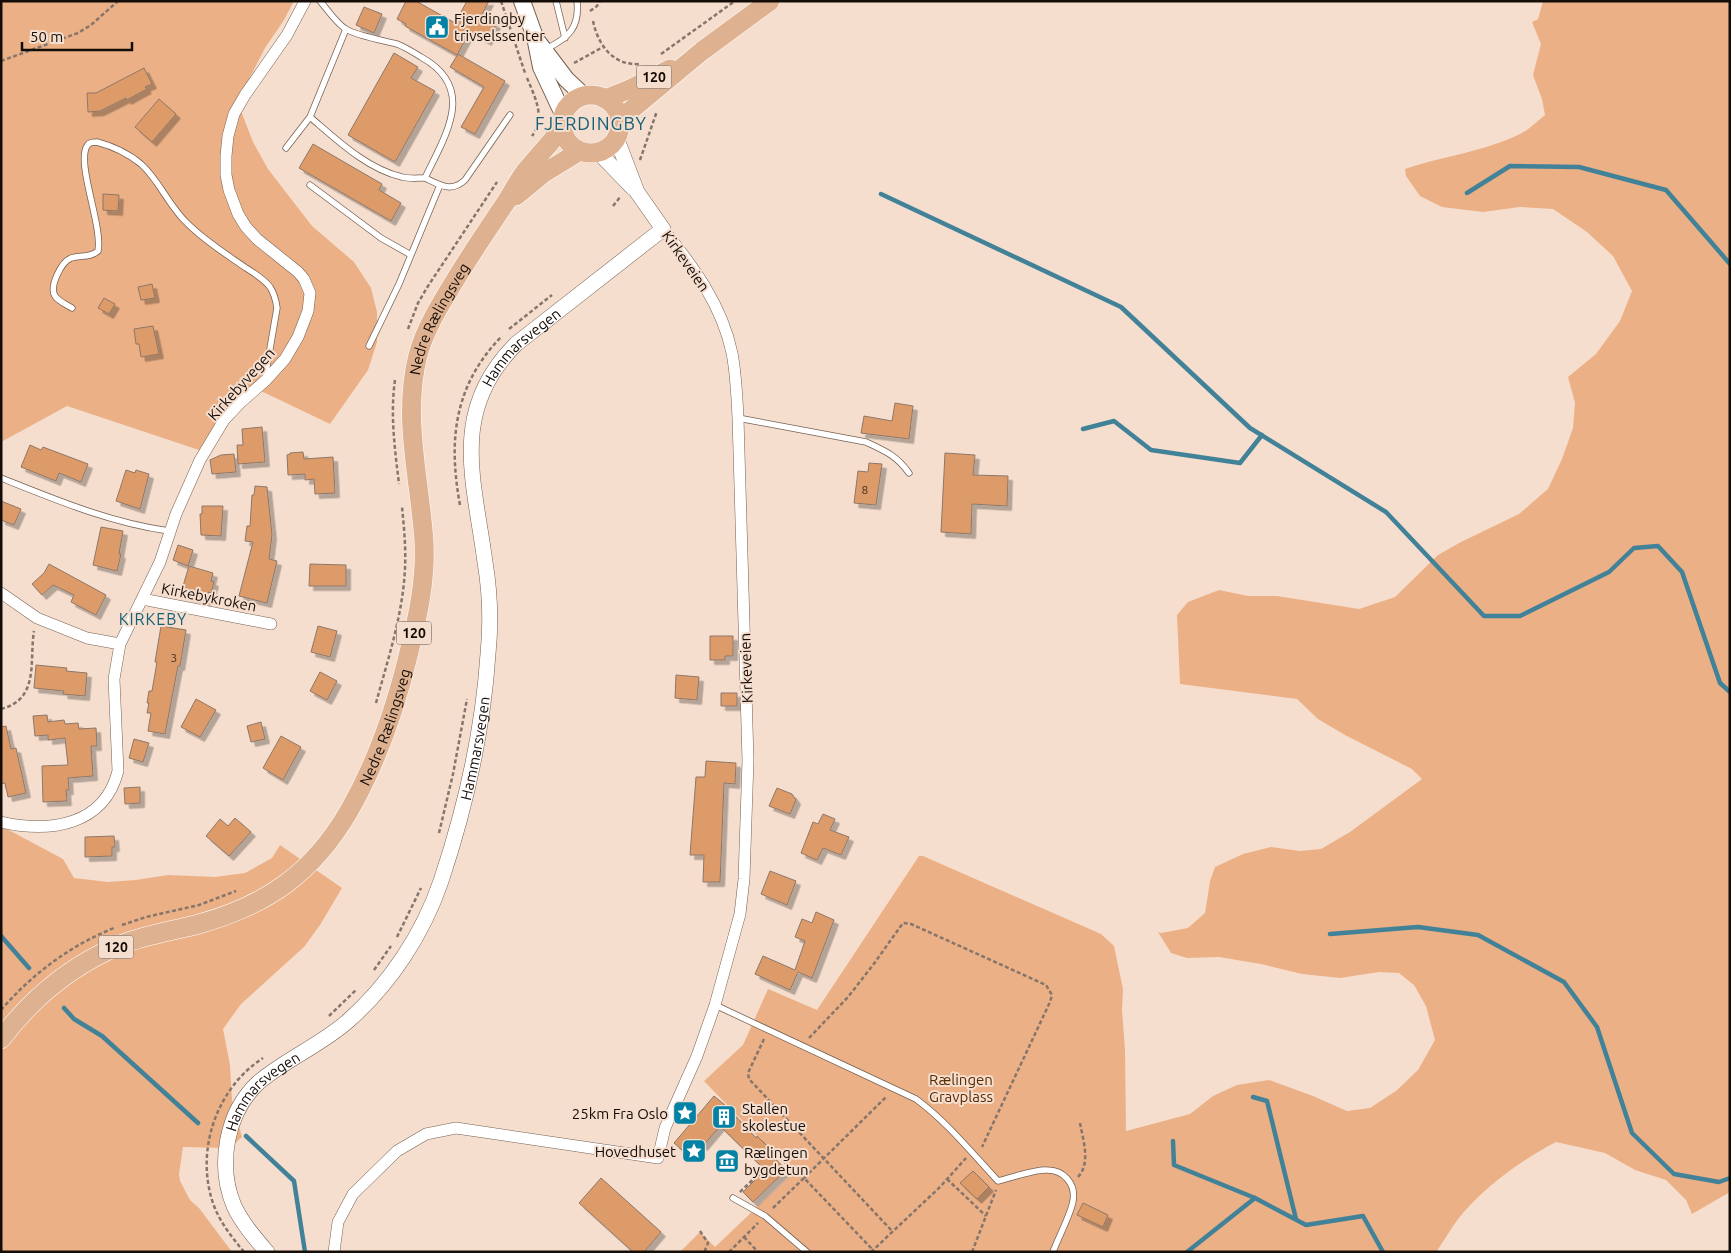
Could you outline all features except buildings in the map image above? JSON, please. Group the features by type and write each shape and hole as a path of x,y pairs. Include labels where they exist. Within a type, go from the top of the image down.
{"main road":[{"path":"522,1 539,46 546,78 563,121 568,142 589,151"},
{"name":"120","path":"589,151 609,146 618,129 702,51 770,1"},
{"path":"539,46 566,79 584,96"},
{"name":"120","path":"563,121 571,102 591,95 605,98 650,79 702,51"},
{"path":"605,98 615,108 618,129"},
{"name":"Nedre Rælingsveg","path":"1,1039 22,1013 46,990 91,959 132,940 202,923 240,910 285,886 316,857 336,832 350,810 384,736 405,668 422,590 423,526 411,426 412,389 419,354 428,328 476,247 523,174 563,121"},
{"name":"Nedre Rælingsveg","path":"503,207 544,173 589,151"}],"street":[{"name":"Kirkebyvegen","path":"1,822 24,826 40,826 71,822 82,818 100,805 116,781 118,771 114,679 120,644 160,562 170,531 200,460 224,420 285,359 298,338 308,311 310,293 304,279 298,272 257,239 238,214 229,190 226,156 228,136 234,114 287,35 306,1"},
{"name":"Kirkeveien","path":"618,129 630,192"},
{"name":"Kirkeveien","path":"334,1252 338,1222 353,1194 397,1151 426,1134 456,1128 658,1158 665,1128 697,1056 715,1005 740,914 744,879 748,760 738,418 733,358 720,315 697,272 663,229 630,192 589,151"},
{"name":"Hammarsvegen","path":"267,1252 240,1218 230,1194 226,1154 228,1139 235,1116 245,1098 260,1082 347,1022 396,967 424,921 441,882 456,832 469,776 484,692 490,634 488,587 471,458 472,428 477,403 493,372 516,344 663,229"},
{"path":"1,593 36,618 87,638 120,644"},
{"name":"Kirkebykroken","path":"142,600 271,624"}],"lane":[{"path":"556,1 565,38"},
{"path":"539,46 565,38 572,30 577,22 577,1"},
{"path":"322,2 346,30 400,45 434,64 446,77 453,96 452,110 446,133 425,178"},
{"path":"286,148 310,117 346,30"},
{"path":"310,117 382,171 404,178 425,178 446,188 453,188 465,180 510,115"},
{"path":"72,308 54,295 55,281 61,266 66,261 72,258 93,255 97,253 99,248 98,230 85,164 87,146 97,142 120,151 141,164 152,175 187,224 208,242 255,274 271,289 277,308 266,380"},
{"path":"368,346 391,302 440,185"},
{"path":"310,186 381,238 411,255"},
{"path":"738,418 866,442 900,460 909,473"},
{"path":"1,478 56,500 93,512 140,526 170,531"},
{"path":"715,1005 916,1098 936,1113 998,1181 1046,1170 1058,1172 1068,1179 1072,1185 1073,1201 1053,1252"},
{"path":"733,1198 765,1216 808,1252"}],"path":[{"path":"1,61 78,33 118,1"},
{"path":"501,1 539,111 540,122 530,139"},
{"path":"590,11 600,1"},
{"path":"657,57 736,1"},
{"path":"593,20 595,30 603,47 611,56 625,63 640,64 647,62"},
{"path":"566,67 603,47"},
{"path":"638,166 656,116 657,105"},
{"path":"406,333 418,303 428,286 500,178"},
{"path":"612,206 630,192"},
{"path":"461,512 456,476 455,442 459,410 469,382 484,356 505,332 559,290"},
{"path":"396,378 393,428 400,490"},
{"path":"376,704 394,639 403,590 406,548 402,500"},
{"path":"1,709 21,698 31,682 36,618"},
{"path":"438,835 451,783 467,698"},
{"path":"396,938 423,884"},
{"path":"1,1010 11,998 40,972 71,950 98,935 131,922 199,905 242,889"},
{"path":"801,1046 848,997 903,923 910,924 1046,985 1052,995 1050,1002 977,1158"},
{"path":"371,973 392,945"},
{"path":"325,1019 361,985"},
{"path":"768,1030 747,1076 752,1084 893,1232"},
{"path":"244,1252 225,1228 212,1201 208,1169 209,1144 217,1114 233,1086 250,1068 266,1057"},
{"path":"730,1252 823,1158 896,1088"},
{"path":"1072,1185 1083,1171 1085,1155 1080,1123"},
{"path":"804,1178 872,1251 947,1179 972,1151"},
{"path":"733,1198 762,1171"},
{"path":"947,1179 986,1216"},
{"path":"972,1252 996,1191 998,1181"},
{"path":"700,1231 708,1243 705,1250 707,1252"},
{"path":"744,1237 758,1252"}],"green space":[{"path":"1,1 294,1 265,48 245,87 241,111 253,142 268,169 312,226 354,262 371,288 377,312 377,342 368,370 330,424 261,391 244,397 202,451 67,406 1,442"},
{"name":"Rælingen Gravplass","path":"1543,1 1730,1 1730,1192 1692,1214 1686,1200 1666,1180 1635,1170 1605,1153 1556,1142 1516,1166 1479,1196 1458,1219 1436,1252 680,1252 700,1232 715,1247 793,1173 704,1081 743,1045 768,989 817,1010 919,856 923,856 1101,934 1114,946 1123,989 1126,1131 1190,1114 1213,1096 1237,1085 1269,1080 1347,1111 1370,1108 1396,1091 1418,1070 1435,1040 1426,1006 1414,985 1399,973 1379,972 1340,978 1302,974 1261,964 1219,957 1187,958 1171,953 1158,932 1188,928 1205,913 1210,881 1215,867 1243,854 1271,847 1300,851 1321,849 1350,832 1422,779 1412,769 1318,719 1297,699 1180,684 1177,615 1188,602 1219,590 1248,596 1277,596 1359,609 1395,597 1438,555 1519,514 1548,489 1562,459 1573,428 1575,403 1568,377 1596,354 1620,321 1632,291 1613,256 1587,232 1553,209 1520,207 1483,212 1442,207 1420,196 1406,176 1405,169 1477,150 1506,140 1530,128 1545,115 1542,99 1533,75 1541,44 1532,22 1538,19"},
{"path":"1,826 63,859 74,878 108,882 168,875 215,877 245,873 272,858 280,845 342,888 320,925 304,947 241,1004 223,1029 230,1065 232,1100 242,1137 230,1148 183,1147 179,1174 180,1181 190,1200 199,1208 232,1252 1,1252"}],"waterway":[{"path":"1467,193 1510,166 1579,167 1666,190 1730,264"},
{"path":"881,194 1121,307 1250,428 1386,512 1484,616 1520,616 1609,572 1634,548 1658,546 1682,572 1720,683 1730,692"},
{"path":"1083,429 1114,421 1151,450 1240,463 1262,435"},
{"path":"1330,934 1418,927 1478,935 1564,982 1597,1027 1632,1133 1674,1174 1719,1182 1730,1178"},
{"path":"1,936 29,968"},
{"path":"64,1008 74,1019 102,1036 198,1123"},
{"path":"1253,1097 1267,1101 1296,1219"},
{"path":"246,1136 294,1181 305,1252"},
{"path":"1173,1141 1174,1165 1255,1198 1306,1225 1363,1216 1383,1252"},
{"path":"1187,1252 1255,1198"}],"place":[{"name":"Fjerdingby trivselssenter","path":"437,27"},
{"name":"25km Fra Oslo","path":"685,1113"},
{"name":"Stallen skolestue","path":"724,1117"},
{"name":"Hovedhuset","path":"694,1151"},
{"name":"Rælingen bygdetun","path":"727,1161"}],"district":[{"name":"FJERDINGBY","path":"591,123"},
{"name":"KIRKEBY","path":"153,619"}]}
